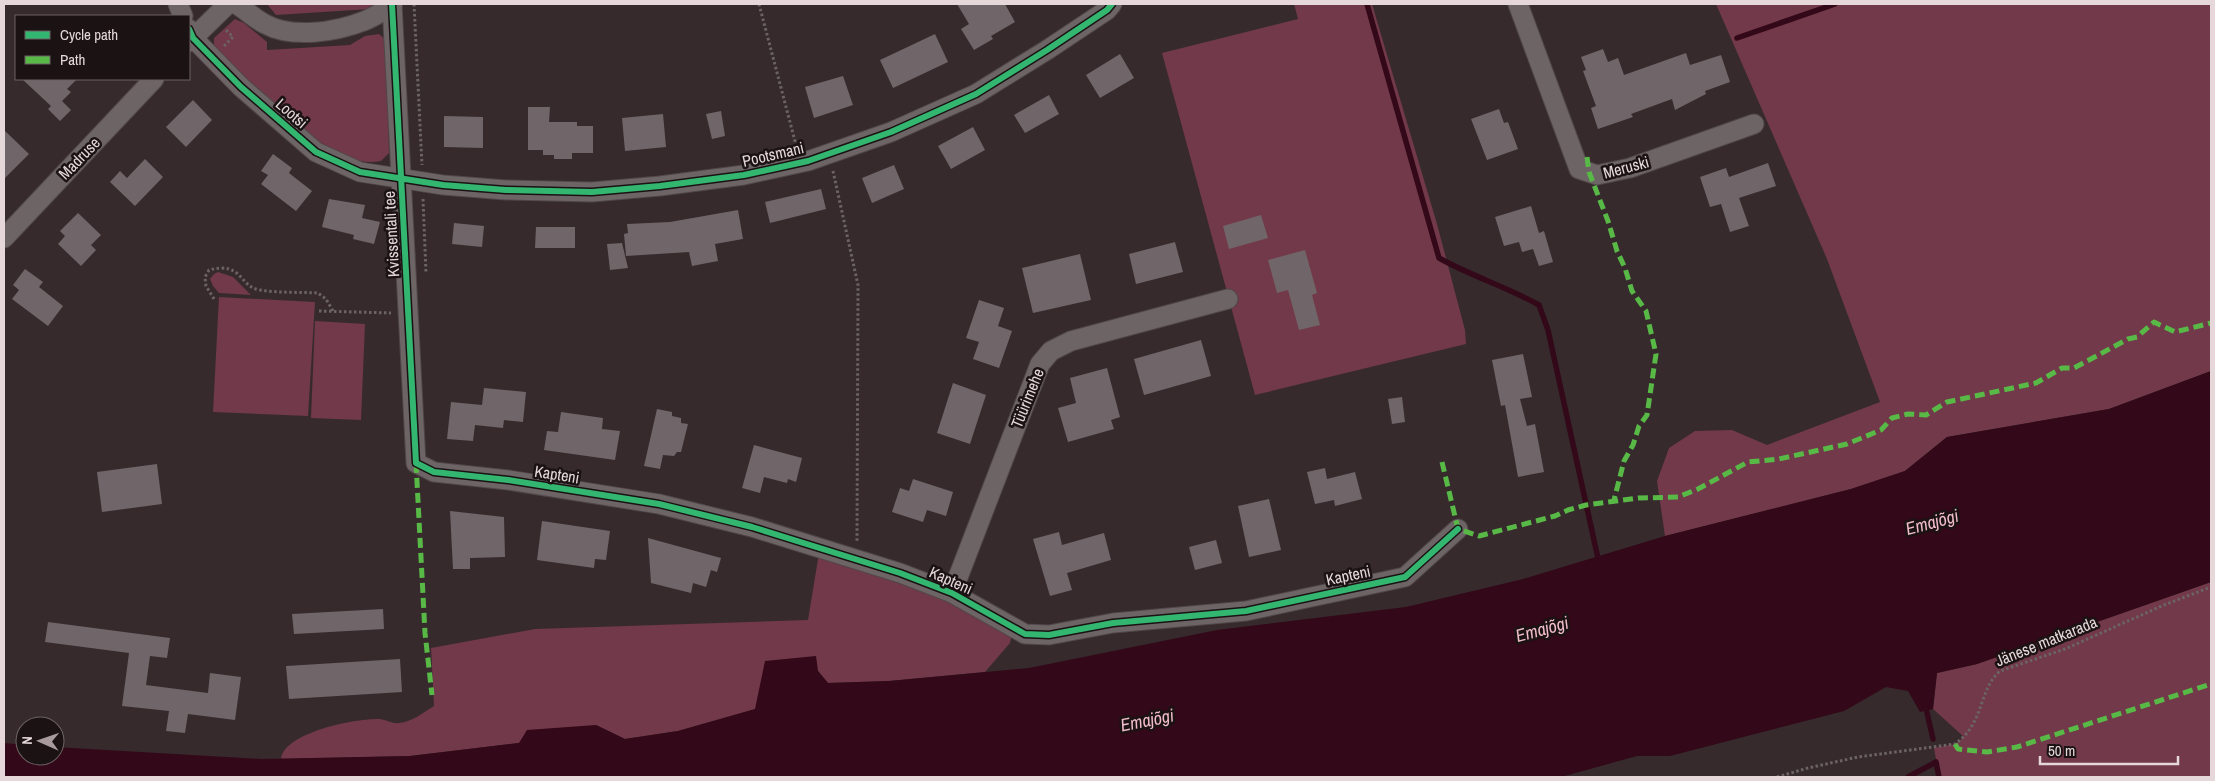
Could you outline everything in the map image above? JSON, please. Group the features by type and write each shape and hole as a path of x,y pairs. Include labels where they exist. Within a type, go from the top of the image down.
{"street":[{"path":"190,36 228,4"},
{"path":"236,4 266,25 290,32 325,31 348,26 365,21 392,5"},
{"name":"Pootsmani","path":"402,180 506,190 592,192 660,186 744,175 801,162 891,132 976,94 1047,50 1107,10 1112,4"},
{"name":"Meruski","path":"1518,4 1579,169 1598,175 1630,168 1754,124"},
{"name":"Kvissentali tee","path":"392,5 416,463"},
{"name":"Lootsi","path":"190,36 241,87 316,152 360,172 402,180"},
{"name":"Madruse","path":"4,238 153,80"},
{"name":"Tüürimehe","path":"952,593 1040,364 1052,351 1071,341 1228,299"},
{"name":"Kapteni","path":"416,463 434,472 508,480 659,504 752,527 857,560 952,593 1024,634 1049,635 1113,623 1246,612 1405,577 1458,529"}],"path":[{"path":"414,4 427,282"},
{"path":"759,4 801,162"},
{"path":"829,153 858,285 857,560"},
{"path":"214,299 206,286 205,277 209,270 223,267 232,270 257,290 322,295 333,311"},
{"path":"319,310 409,314"}],"shaded area":[{"path":"267,4 375,4 370,9 276,15"},
{"path":"1294,4 1372,4 1437,224 1465,330 1466,344 1255,395 1162,53 1298,19"},
{"path":"1716,4 2211,4 2211,371 2109,409 1947,437 1905,471 1851,489 1665,536 1657,481 1669,448 1695,431 1732,430 1767,445 1880,402 1827,259"},
{"path":"235,19 244,23 267,42 267,50 350,45 365,36 379,34 386,40 389,153 381,161 361,161 339,153 315,140 269,103 214,50 214,38"},
{"path":"218,272 233,277 251,295 219,293 210,279"},
{"path":"219,297 315,302 308,416 213,412"},
{"path":"315,321 365,324 361,420 311,418"},
{"path":"819,553 946,599 1012,633 1010,643 985,672 889,681 828,683 818,671 756,709 678,731 625,739 596,725 519,743 410,756 281,759 285,749 294,741 323,728 369,719 380,719 397,723 404,722 434,706 431,648 535,629 808,620"},
{"path":"2211,582 2211,777 1939,777 1934,748 1955,744 1964,737 1933,709 1937,673 1977,664"}],"water":[{"name":"Emajõgi","path":"2211,371 2211,582 1977,664 1937,673 1933,709 1920,712 1908,691 1886,687 1844,711 1670,756 1637,756 1561,777 4,777 4,743 15,744 15,766 65,766 65,748 261,759 410,756 519,743 527,730 596,725 625,739 678,731 755,709 765,661 816,656 818,671 828,683 889,681 1029,668 1217,630 1406,607 1523,579 1665,536 1851,489 1905,471 1947,437 2109,409"}],"building":[{"path":"957,4 1005,4 1015,22 991,36 993,39 974,50 961,29 969,24"},
{"path":"935,34 948,62 893,88 880,60"},
{"path":"1603,49 1608,62 1618,58 1624,75 1686,53 1690,65 1721,55 1730,82 1705,91 1706,94 1675,110 1672,99 1631,114 1633,117 1598,129 1591,108 1596,106 1583,71 1586,70 1581,57"},
{"path":"1120,54 1134,78 1100,98 1086,75"},
{"path":"843,76 853,105 814,118 805,87"},
{"path":"23,80 76,80 67,89 71,92 62,101 71,110 60,121 48,109 51,106"},
{"path":"1049,95 1059,114 1025,133 1014,115"},
{"path":"193,100 212,120 186,147 166,127"},
{"path":"528,107 550,107 549,122 577,122 577,126 593,126 593,153 572,153 572,159 554,159 554,155 543,155 543,150 528,150"},
{"path":"1499,109 1504,123 1508,122 1518,149 1487,160 1471,119"},
{"path":"721,111 725,136 712,139 706,114"},
{"path":"663,114 666,147 625,151 622,118"},
{"path":"444,116 483,117 483,148 444,147"},
{"path":"973,127 985,150 951,169 938,146"},
{"path":"4,130 29,154 4,179"},
{"path":"273,154 292,168 289,173 312,191 296,211 261,184 268,175 261,171"},
{"path":"145,159 163,177 135,206 110,182 120,171 127,178"},
{"path":"1768,163 1776,186 1739,198 1749,226 1730,232 1721,204 1710,207 1700,177 1726,168 1729,177"},
{"path":"894,165 904,189 872,203 862,178"},
{"path":"821,189 826,209 770,223 765,202"},
{"path":"329,199 365,205 362,218 380,222 374,244 353,239 354,235 322,227"},
{"path":"1531,206 1539,233 1544,231 1553,262 1539,266 1533,249 1522,252 1519,242 1504,246 1495,217"},
{"path":"738,210 743,239 715,244 718,261 692,266 689,252 626,256 624,234 628,233 627,224 670,222"},
{"path":"78,213 101,235 91,245 96,250 81,266 58,244 65,236 60,231"},
{"path":"1261,215 1268,238 1229,249 1223,226"},
{"path":"454,223 484,226 482,247 452,244"},
{"path":"536,227 575,227 575,248 535,248"},
{"path":"1175,242 1183,272 1136,284 1129,254"},
{"path":"622,243 628,268 610,270 607,244"},
{"path":"1305,250 1317,293 1312,295 1320,325 1299,330 1288,290 1277,293 1268,260"},
{"path":"1080,254 1091,300 1033,313 1022,268"},
{"path":"25,269 43,282 39,287 63,306 48,326 12,299 19,290 13,285"},
{"path":"979,300 1004,308 998,326 1012,331 999,368 973,359 979,342 966,338"},
{"path":"1201,340 1211,376 1144,395 1134,359"},
{"path":"1523,354 1532,397 1520,399 1527,426 1535,424 1544,472 1518,477 1505,405 1501,406 1492,360"},
{"path":"1107,368 1120,417 1111,420 1114,429 1068,442 1058,408 1076,403 1070,378"},
{"path":"953,383 986,395 970,444 937,433"},
{"path":"484,388 526,392 523,422 504,420 503,428 475,425 473,441 447,439 451,402 482,405"},
{"path":"1402,397 1405,422 1392,424 1388,399"},
{"path":"657,409 672,412 672,416 681,418 681,423 688,424 681,452 677,452 674,456 663,455 660,469 644,466"},
{"path":"561,412 603,418 602,429 620,431 615,460 544,450 547,431 558,432"},
{"path":"754,445 802,458 796,482 788,479 787,483 764,477 760,493 742,488"},
{"path":"157,464 162,504 102,512 97,472"},
{"path":"1325,468 1327,479 1355,472 1362,499 1335,506 1334,500 1315,504 1307,472"},
{"path":"913,479 953,492 946,516 927,510 923,522 892,512 900,488 909,491"},
{"path":"1269,499 1281,550 1249,557 1238,506"},
{"path":"450,511 504,517 505,557 470,558 470,569 453,569"},
{"path":"542,521 610,531 606,560 595,559 594,568 537,560"},
{"path":"1059,532 1062,545 1104,533 1111,560 1067,573 1072,590 1050,596 1033,539"},
{"path":"648,538 721,558 717,572 711,570 706,587 693,583 691,593 651,583"},
{"path":"1216,540 1222,563 1195,570 1189,547"},
{"path":"383,609 384,629 294,634 292,614"},
{"path":"48,622 170,638 167,658 150,656 146,685 208,693 210,673 241,677 235,720 188,714 185,733 166,731 169,711 122,706 129,653 45,642"},
{"path":"400,659 402,692 289,699 286,666"}],"waterway":[{"path":"1367,4 1439,258 1539,305 1548,330 1599,563"},
{"path":"1737,38 1835,4"},
{"path":"1925,704 1933,739"},
{"path":"1908,777 1936,762 1939,777"}],"marked path":[{"path":"1587,157 1589,172 1632,291 1646,311 1656,354 1647,415 1639,426 1633,445 1624,461 1614,500"},
{"path":"1442,462 1458,529 1479,536 1555,516 1586,505 1638,498 1678,497 1698,489 1748,462 1779,459 1847,444 1881,430 1892,418 1908,414 1926,415 1947,402 2036,383 2062,368 2074,368 2128,339 2137,337 2154,322 2175,332 2211,323"},
{"path":"416,463 425,633 432,695"},
{"path":"1955,744 1958,749 1987,752 2017,747 2211,684"}],"cycle path":[{"path":"392,4 416,463 434,472 508,480 659,504 752,527 900,573 952,593 1025,634 1049,635 1113,623 1246,611 1405,577 1458,529"},
{"path":"190,31 193,38 241,87 316,152 360,172 443,185 506,190 592,192 660,186 744,175 808,161 891,132 976,94 1047,50 1107,10 1112,4"}]}
